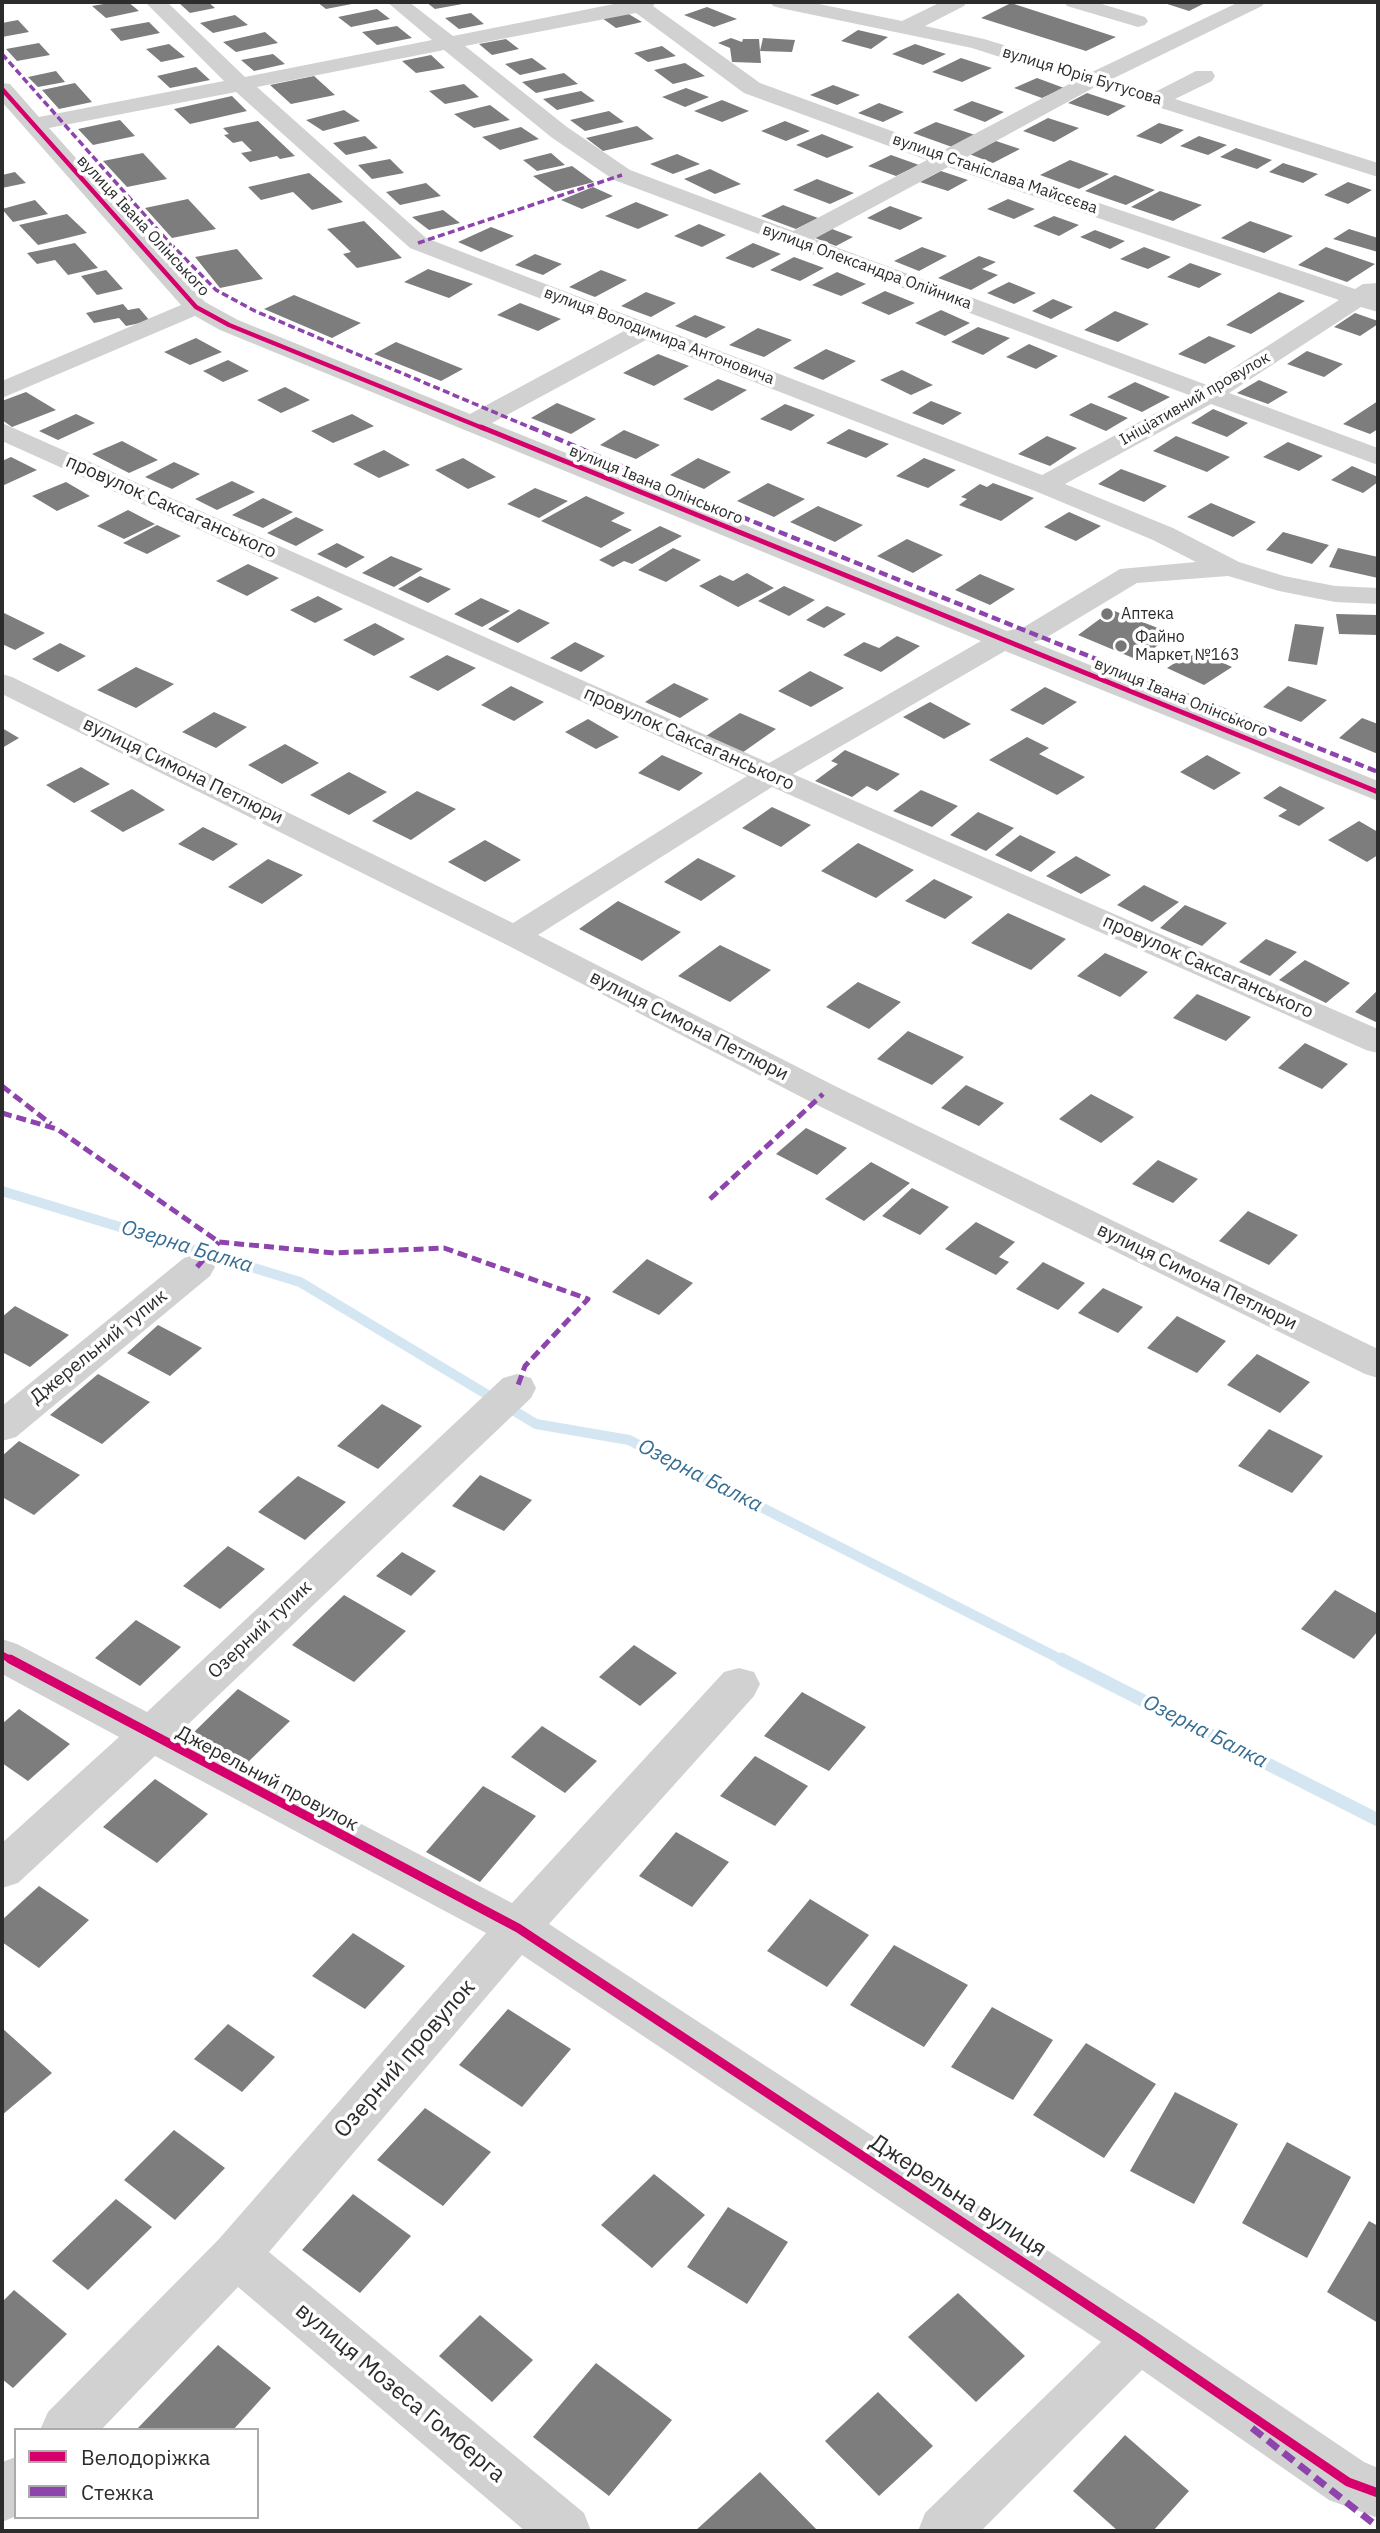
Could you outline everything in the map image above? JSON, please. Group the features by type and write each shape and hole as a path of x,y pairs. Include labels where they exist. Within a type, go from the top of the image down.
{"street":[{"name":"вулиця Володимира Антоновича","path":"155,2 241,85 418,243 1044,485 1163,534 1230,568"},
{"name":"вулиця Олександра Олійника","path":"397,2 559,132 622,175 1378,457"},
{"name":"вулиця Юрія Бутусова","path":"780,2 823,5 977,43 1378,170"},
{"path":"907,27 957,2"},
{"path":"1074,2 1138,21"},
{"path":"794,240 1095,79 1255,2"},
{"path":"32,125 639,3"},
{"name":"вулиця Станіслава Майсєєва","path":"639,3 752,88 944,158 1371,296"},
{"path":"1158,99 1204,76"},
{"name":"вулиця Івана Олінського","path":"2,89 196,307 229,325 1378,792"},
{"name":"Ініціативний провулок","path":"1044,485 1210,394 1371,296"},
{"path":"2,390 196,307"},
{"path":"471,425 645,330"},
{"name":"провулок Саксаганського","path":"2,431 770,775 1378,1042"},
{"path":"514,936 770,775 1002,641 1034,634 1130,575 1163,534"},
{"path":"1130,575 1230,568 1279,583 1335,594 1378,596"},
{"name":"вулиця Симона Петлюри","path":"2,683 514,936 823,1094 1378,1365"},
{"name":"Джерельний тупик","path":"2,1427 197,1267"},
{"name":"Озерний тупик","path":"2,1870 150,1735 517,1388"},
{"name":"Джерельний провулок","path":"2,1655 518,1928"},
{"name":"Озерний провулок","path":"68,2428 236,2255 518,1928 739,1684"},
{"name":"Джерельна вулиця","path":"518,1928 1139,2339 1348,2482 1378,2493"},
{"name":"вулиця Мозеса Гомберга","path":"236,2255 565,2531"},
{"path":"944,2531 1139,2339"}],"building":[{"path":"128,2 139,11 106,18 92,6"},
{"path":"208,2 215,8 190,13 179,3"},
{"path":"317,2 356,2 357,3 326,9"},
{"path":"426,2 467,2 468,3 435,9"},
{"path":"1161,2 1207,2 1189,11"},
{"path":"1011,3 1116,37 1086,51 981,18"},
{"path":"707,7 737,19 714,27 684,15"},
{"path":"377,9 390,19 351,27 338,17"},
{"path":"471,13 484,24 459,29 445,18"},
{"path":"627,13 642,22 616,28 602,18"},
{"path":"235,15 248,25 213,33 200,23"},
{"path":"18,20 29,32 2,37 2,23"},
{"path":"149,22 160,33 121,41 110,29"},
{"path":"397,26 412,38 377,45 362,32"},
{"path":"858,30 888,37 871,49 841,41"},
{"path":"265,32 278,43 236,52 223,42"},
{"path":"731,38 742,42 743,39 759,39 761,63 732,62 730,48 718,43"},
{"path":"763,38 795,40 792,52 760,51"},
{"path":"506,39 519,49 492,55 479,44"},
{"path":"39,43 50,55 17,61 6,49"},
{"path":"169,44 185,57 161,62 146,49"},
{"path":"915,44 946,54 923,65 892,54"},
{"path":"662,46 676,56 648,62 634,53"},
{"path":"273,54 285,64 254,71 241,60"},
{"path":"431,55 445,68 416,73 402,61"},
{"path":"532,58 547,69 520,75 505,64"},
{"path":"961,58 992,68 962,82 932,72"},
{"path":"685,63 705,76 673,84 654,70"},
{"path":"196,67 210,80 170,88 157,76"},
{"path":"56,71 65,82 38,87 28,77"},
{"path":"564,73 578,84 536,93 522,82"},
{"path":"314,76 335,95 291,104 270,85"},
{"path":"1037,78 1064,88 1042,98 1014,88"},
{"path":"75,83 92,102 59,109 42,90"},
{"path":"464,84 479,97 445,104 429,91"},
{"path":"833,85 860,95 837,105 810,95"},
{"path":"686,88 709,97 685,107 662,97"},
{"path":"581,91 595,101 557,110 543,99"},
{"path":"1087,93 1126,106 1108,116 1068,103"},
{"path":"232,96 247,111 190,124 174,109"},
{"path":"722,100 749,111 722,122 694,111"},
{"path":"972,101 1004,112 985,122 953,110"},
{"path":"879,103 904,112 883,122 858,113"},
{"path":"490,105 510,120 474,128 454,114"},
{"path":"344,110 360,121 323,131 306,120"},
{"path":"609,111 624,122 585,131 570,120"},
{"path":"1048,118 1079,128 1054,142 1023,131"},
{"path":"120,120 135,136 93,145 78,129"},
{"path":"258,121 295,156 280,159 277,156 250,162 241,153 252,151 242,141 233,143 224,135 229,134 223,128"},
{"path":"785,121 810,131 786,141 761,131"},
{"path":"936,122 975,135 952,147 913,133"},
{"path":"1159,123 1184,130 1161,144 1136,136"},
{"path":"637,126 654,139 603,151 586,138"},
{"path":"521,127 539,139 500,150 482,137"},
{"path":"822,134 854,147 827,158 796,145"},
{"path":"365,136 378,148 346,155 333,143"},
{"path":"1199,136 1227,145 1208,155 1180,146"},
{"path":"996,141 1020,149 993,163 969,154"},
{"path":"1236,148 1272,160 1257,169 1220,157"},
{"path":"143,153 167,179 127,187 103,161"},
{"path":"551,153 565,165 537,171 523,160"},
{"path":"677,154 700,164 673,174 650,164"},
{"path":"891,155 919,165 896,176 868,166"},
{"path":"390,159 404,173 372,179 358,165"},
{"path":"1070,160 1109,174 1079,189 1040,175"},
{"path":"1283,163 1318,174 1303,183 1269,172"},
{"path":"572,166 594,182 555,192 533,176"},
{"path":"710,169 741,184 715,194 684,179"},
{"path":"941,171 968,180 948,191 920,182"},
{"path":"15,172 26,183 2,188 2,175"},
{"path":"309,173 343,202 312,210 293,192 261,200 248,187"},
{"path":"1115,175 1155,190 1126,205 1085,191"},
{"path":"817,179 854,193 830,204 793,190"},
{"path":"1348,182 1372,190 1348,204 1324,195"},
{"path":"426,183 441,196 400,205 386,192"},
{"path":"593,187 613,196 582,209 561,200"},
{"path":"1160,191 1202,205 1173,221 1131,207"},
{"path":"188,199 216,229 172,238 145,208"},
{"path":"1008,199 1035,209 1014,219 987,209"},
{"path":"35,200 48,214 13,222 2,209"},
{"path":"636,202 669,215 638,229 605,216"},
{"path":"783,205 818,218 796,229 761,216"},
{"path":"890,206 923,218 900,230 867,218"},
{"path":"443,210 460,223 429,230 412,217"},
{"path":"67,214 87,233 38,245 19,225"},
{"path":"1054,216 1079,225 1059,236 1033,226"},
{"path":"364,221 402,258 357,268 343,254 351,252 327,229"},
{"path":"1250,221 1293,236 1264,253 1221,238"},
{"path":"699,224 726,235 702,247 674,236"},
{"path":"491,227 514,236 481,252 458,242"},
{"path":"832,229 853,237 836,246 815,238"},
{"path":"1349,229 1378,238 1378,252 1333,239"},
{"path":"1095,230 1125,241 1110,249 1080,237"},
{"path":"75,243 98,268 68,275 55,260 37,264 27,253"},
{"path":"753,243 781,254 753,268 725,258"},
{"path":"922,247 947,256 919,271 894,261"},
{"path":"1144,247 1171,257 1148,269 1120,259"},
{"path":"1326,247 1375,264 1347,282 1298,265"},
{"path":"237,249 263,279 220,288 195,257"},
{"path":"535,254 562,264 543,275 515,265"},
{"path":"979,256 996,262 982,269 998,275 971,290 938,278"},
{"path":"794,257 824,268 800,281 770,270"},
{"path":"1190,263 1222,274 1199,288 1167,277"},
{"path":"428,269 473,284 449,298 404,282"},
{"path":"106,270 123,289 97,295 81,276"},
{"path":"601,270 627,280 595,297 569,287"},
{"path":"837,272 866,284 841,296 812,285"},
{"path":"1009,282 1036,293 1014,304 987,293"},
{"path":"885,291 915,303 889,315 861,303"},
{"path":"646,292 676,303 651,317 621,306"},
{"path":"1279,292 1305,301 1251,334 1226,325"},
{"path":"294,295 361,323 332,338 264,309"},
{"path":"1053,299 1073,307 1051,319 1032,311"},
{"path":"520,303 561,319 538,331 497,315"},
{"path":"123,304 128,310 139,308 150,321 126,326 119,318 94,323 86,313"},
{"path":"941,310 970,323 945,336 915,323"},
{"path":"1115,311 1149,324 1118,342 1084,330"},
{"path":"1355,313 1378,321 1378,324 1360,336 1334,327"},
{"path":"695,315 726,327 706,338 675,326"},
{"path":"978,327 1010,338 983,355 951,342"},
{"path":"758,328 792,340 764,357 729,345"},
{"path":"1209,336 1236,346 1205,364 1178,354"},
{"path":"196,338 222,352 190,365 164,352"},
{"path":"396,342 463,369 441,381 374,354"},
{"path":"1029,344 1058,356 1036,369 1006,357"},
{"path":"826,349 856,361 823,380 793,368"},
{"path":"1307,351 1343,364 1324,377 1287,364"},
{"path":"658,354 689,366 654,386 623,373"},
{"path":"228,360 249,371 223,382 203,371"},
{"path":"902,370 933,385 911,395 880,380"},
{"path":"718,379 747,390 712,411 683,399"},
{"path":"1259,380 1288,392 1268,404 1237,393"},
{"path":"1135,382 1170,397 1142,412 1107,397"},
{"path":"285,387 310,400 281,413 257,400"},
{"path":"26,392 56,410 12,427 2,420 2,401"},
{"path":"931,401 962,413 943,425 912,413"},
{"path":"1378,401 1378,429 1370,434 1343,424"},
{"path":"557,403 596,419 571,434 531,418"},
{"path":"1091,403 1128,418 1106,431 1069,415"},
{"path":"785,404 815,415 791,431 760,419"},
{"path":"1213,409 1248,423 1227,437 1191,423"},
{"path":"76,414 95,423 58,440 39,431"},
{"path":"352,414 374,426 333,443 311,431"},
{"path":"849,429 889,444 866,458 826,443"},
{"path":"624,430 660,445 636,459 600,445"},
{"path":"1047,436 1077,448 1050,466 1018,454"},
{"path":"1176,436 1230,457 1207,472 1153,451"},
{"path":"122,441 158,460 129,473 92,454"},
{"path":"1288,442 1323,456 1299,471 1263,457"},
{"path":"384,450 410,465 379,478 353,464"},
{"path":"11,457 37,470 2,486 2,461"},
{"path":"463,458 496,477 468,489 435,470"},
{"path":"698,458 731,472 704,489 670,475"},
{"path":"924,458 956,470 928,488 896,476"},
{"path":"174,462 200,474 172,489 145,477"},
{"path":"1352,466 1378,477 1378,482 1363,493 1331,480"},
{"path":"1121,469 1167,486 1144,502 1098,484"},
{"path":"232,481 255,492 217,510 195,499"},
{"path":"66,482 90,496 57,511 32,496"},
{"path":"768,483 805,499 774,517 737,501"},
{"path":"993,483 1034,498 1001,521 959,505 967,499 961,497 980,484 987,487"},
{"path":"535,488 568,501 539,518 507,504"},
{"path":"586,496 625,513 611,521 632,530 601,548 541,521"},
{"path":"263,498 293,512 263,528 232,515"},
{"path":"1211,503 1256,522 1233,537 1187,517"},
{"path":"818,506 863,525 835,542 790,522"},
{"path":"128,510 155,524 124,539 97,526"},
{"path":"1069,512 1101,526 1076,541 1044,527"},
{"path":"296,517 324,530 296,546 267,533"},
{"path":"157,525 181,536 147,554 123,543"},
{"path":"660,526 682,536 632,564 624,561 613,567 599,560"},
{"path":"1283,532 1329,545 1312,564 1266,550"},
{"path":"907,539 943,555 913,573 877,556"},
{"path":"337,543 365,557 346,568 317,554"},
{"path":"673,548 701,560 666,582 638,570"},
{"path":"1338,548 1378,557 1378,578 1329,567"},
{"path":"391,556 423,569 394,587 362,573"},
{"path":"248,564 279,578 247,596 216,581"},
{"path":"747,573 774,588 738,607 699,586 720,575 733,581"},
{"path":"980,574 1015,589 990,605 955,590"},
{"path":"420,576 451,589 428,603 398,589"},
{"path":"784,586 815,600 789,616 758,601"},
{"path":"318,596 343,609 315,623 290,610"},
{"path":"481,598 510,611 482,627 454,614"},
{"path":"827,606 846,614 824,628 806,620"},
{"path":"519,609 550,623 518,643 488,629"},
{"path":"1112,610 1173,634 1138,660 1078,635"},
{"path":"2,612 45,633 15,650 2,644"},
{"path":"1336,614 1378,615 1378,635 1339,634"},
{"path":"375,623 405,639 374,656 343,640"},
{"path":"1295,624 1324,627 1317,665 1288,661"},
{"path":"897,636 920,646 881,672 843,655 864,642 879,648"},
{"path":"575,642 605,656 581,672 550,658"},
{"path":"60,643 86,656 58,672 32,659"},
{"path":"1195,650 1232,667 1204,685 1167,668"},
{"path":"447,655 476,668 438,691 409,677"},
{"path":"136,667 174,684 136,708 97,690"},
{"path":"810,671 844,688 811,707 778,691"},
{"path":"674,683 709,699 680,718 645,702"},
{"path":"511,686 544,702 514,721 481,705"},
{"path":"1288,686 1327,700 1301,722 1263,707"},
{"path":"1045,687 1077,702 1043,725 1010,710"},
{"path":"930,702 971,724 944,739 903,717"},
{"path":"214,712 247,727 216,748 182,732"},
{"path":"740,713 776,729 739,755 703,738"},
{"path":"1362,718 1378,724 1378,754 1339,738"},
{"path":"588,719 619,737 596,749 565,732"},
{"path":"2,728 19,738 2,748"},
{"path":"1027,737 1049,748 1039,754 1085,777 1057,795 989,760"},
{"path":"285,744 319,763 282,784 248,765"},
{"path":"845,750 900,774 877,791 867,786 852,797 815,781 838,764 831,761"},
{"path":"662,755 703,773 679,791 638,773"},
{"path":"1207,755 1241,773 1214,790 1180,772"},
{"path":"81,767 110,784 74,803 46,785"},
{"path":"349,772 387,792 349,815 310,795"},
{"path":"1280,786 1325,808 1299,826 1278,816 1287,810 1263,798"},
{"path":"132,789 165,810 123,832 90,811"},
{"path":"921,790 958,806 932,827 893,811"},
{"path":"417,791 456,809 411,840 372,821"},
{"path":"772,807 811,825 781,847 742,828"},
{"path":"978,812 1014,828 986,851 950,835"},
{"path":"1359,821 1378,832 1378,855 1367,862 1328,840"},
{"path":"203,827 238,844 213,861 178,844"},
{"path":"1020,835 1056,852 1031,872 995,855"},
{"path":"485,840 521,860 485,882 448,862"},
{"path":"858,843 914,870 876,898 821,871"},
{"path":"1076,856 1111,875 1081,894 1046,876"},
{"path":"698,858 736,876 701,901 664,882"},
{"path":"268,859 303,875 262,904 228,887"},
{"path":"934,879 973,897 945,919 905,901"},
{"path":"1144,885 1179,902 1152,922 1117,905"},
{"path":"618,901 681,932 642,961 579,929"},
{"path":"1185,905 1227,923 1202,946 1160,928"},
{"path":"1008,913 1066,939 1031,970 971,943"},
{"path":"1266,939 1297,952 1270,976 1239,962"},
{"path":"720,945 771,970 730,1002 678,976"},
{"path":"1105,953 1148,972 1120,997 1077,976"},
{"path":"1305,960 1350,983 1326,1003 1279,980"},
{"path":"858,982 901,1002 869,1029 826,1007"},
{"path":"1378,990 1378,1023 1355,1012"},
{"path":"1197,994 1251,1017 1226,1041 1173,1018"},
{"path":"908,1031 964,1057 932,1085 877,1059"},
{"path":"1305,1043 1348,1064 1322,1089 1278,1068"},
{"path":"966,1085 1004,1103 979,1126 941,1108"},
{"path":"1091,1094 1134,1117 1101,1143 1059,1119"},
{"path":"806,1128 847,1148 817,1175 776,1154"},
{"path":"1158,1160 1198,1179 1173,1203 1132,1184"},
{"path":"871,1162 910,1183 864,1221 825,1199"},
{"path":"912,1188 949,1207 920,1235 882,1216"},
{"path":"1248,1211 1298,1235 1269,1265 1219,1241"},
{"path":"976,1222 1015,1242 999,1257 1009,1262 996,1275 945,1249"},
{"path":"647,1259 693,1283 659,1315 612,1292"},
{"path":"1043,1262 1085,1283 1058,1310 1016,1289"},
{"path":"1103,1288 1143,1307 1118,1333 1078,1313"},
{"path":"15,1306 69,1335 30,1367 2,1352 2,1317"},
{"path":"1177,1316 1226,1341 1197,1373 1147,1348"},
{"path":"158,1325 202,1348 170,1376 127,1353"},
{"path":"1257,1354 1310,1382 1280,1413 1227,1385"},
{"path":"98,1374 150,1402 102,1444 50,1415"},
{"path":"382,1404 422,1426 378,1469 337,1446"},
{"path":"1269,1429 1323,1456 1292,1493 1238,1466"},
{"path":"19,1441 80,1475 34,1515 2,1497 2,1456"},
{"path":"480,1475 532,1500 504,1531 452,1506"},
{"path":"298,1476 346,1502 305,1540 258,1512"},
{"path":"228,1546 265,1569 220,1609 183,1586"},
{"path":"402,1552 436,1571 411,1596 376,1576"},
{"path":"1335,1590 1378,1614 1378,1631 1354,1659 1301,1629"},
{"path":"344,1595 406,1631 354,1682 292,1645"},
{"path":"136,1620 181,1647 140,1686 95,1658"},
{"path":"634,1645 677,1673 640,1706 599,1677"},
{"path":"238,1689 290,1721 244,1766 192,1734"},
{"path":"802,1692 866,1727 829,1771 764,1736"},
{"path":"19,1709 70,1744 28,1781 2,1763 2,1724"},
{"path":"542,1726 597,1761 565,1793 511,1757"},
{"path":"755,1756 808,1786 775,1826 720,1796"},
{"path":"155,1779 208,1814 157,1863 103,1827"},
{"path":"483,1786 536,1816 480,1882 426,1852"},
{"path":"676,1832 729,1862 692,1907 639,1876"},
{"path":"39,1886 89,1920 39,1968 2,1942 2,1920"},
{"path":"810,1899 869,1935 827,1987 767,1951"},
{"path":"353,1933 405,1966 365,2009 312,1976"},
{"path":"894,1945 968,1985 924,2047 850,2005"},
{"path":"992,2007 1053,2040 1013,2100 951,2067"},
{"path":"508,2009 571,2049 522,2107 459,2065"},
{"path":"228,2024 275,2057 242,2092 194,2059"},
{"path":"2,2028 52,2073 2,2115"},
{"path":"1086,2043 1156,2084 1104,2158 1033,2115"},
{"path":"1175,2092 1238,2124 1194,2204 1130,2171"},
{"path":"425,2108 491,2152 443,2206 377,2160"},
{"path":"174,2130 225,2168 175,2220 124,2180"},
{"path":"1287,2142 1351,2177 1307,2258 1242,2223"},
{"path":"654,2174 705,2215 652,2268 601,2225"},
{"path":"353,2194 411,2236 360,2293 302,2250"},
{"path":"116,2199 152,2227 88,2290 52,2261"},
{"path":"728,2207 788,2242 747,2304 687,2267"},
{"path":"1369,2221 1378,2226 1378,2323 1327,2292"},
{"path":"14,2290 67,2334 13,2388 2,2379 2,2302"},
{"path":"958,2293 1025,2356 976,2402 908,2337"},
{"path":"480,2315 533,2360 492,2402 439,2356"},
{"path":"218,2345 271,2388 235,2428 138,2428"},
{"path":"596,2363 672,2420 609,2496 533,2437"},
{"path":"878,2392 933,2446 879,2496 825,2441"},
{"path":"1125,2435 1189,2491 1153,2531 1118,2531 1073,2491"},
{"path":"760,2472 818,2531 695,2531"}],"waterway":[{"name":"Озерна Балка","path":"2,1191 300,1282 536,1424 629,1440 1064,1661"},
{"name":"Озерна Балка","path":"1061,1659 1378,1820"}],"marked path":[{"path":"2,54 165,238 216,290 255,311 727,511 1378,772"},
{"path":"418,243 622,175"},
{"path":"2,1086 51,1124"},
{"path":"710,1199 823,1094"},
{"path":"2,1113 57,1129 219,1242 334,1253 444,1248 588,1299 525,1366 517,1388"},
{"path":"197,1267 219,1242"},
{"path":"1252,2428 1378,2527"}],"cycle path":[{"path":"2,89 196,307 229,325 1378,792"},
{"path":"2,1655 518,1928 1139,2339 1348,2482 1378,2493"}],"place":[{"name":"Аптека","path":"1107,614"},
{"name":"Файно Маркет №163","path":"1121,646"}]}
